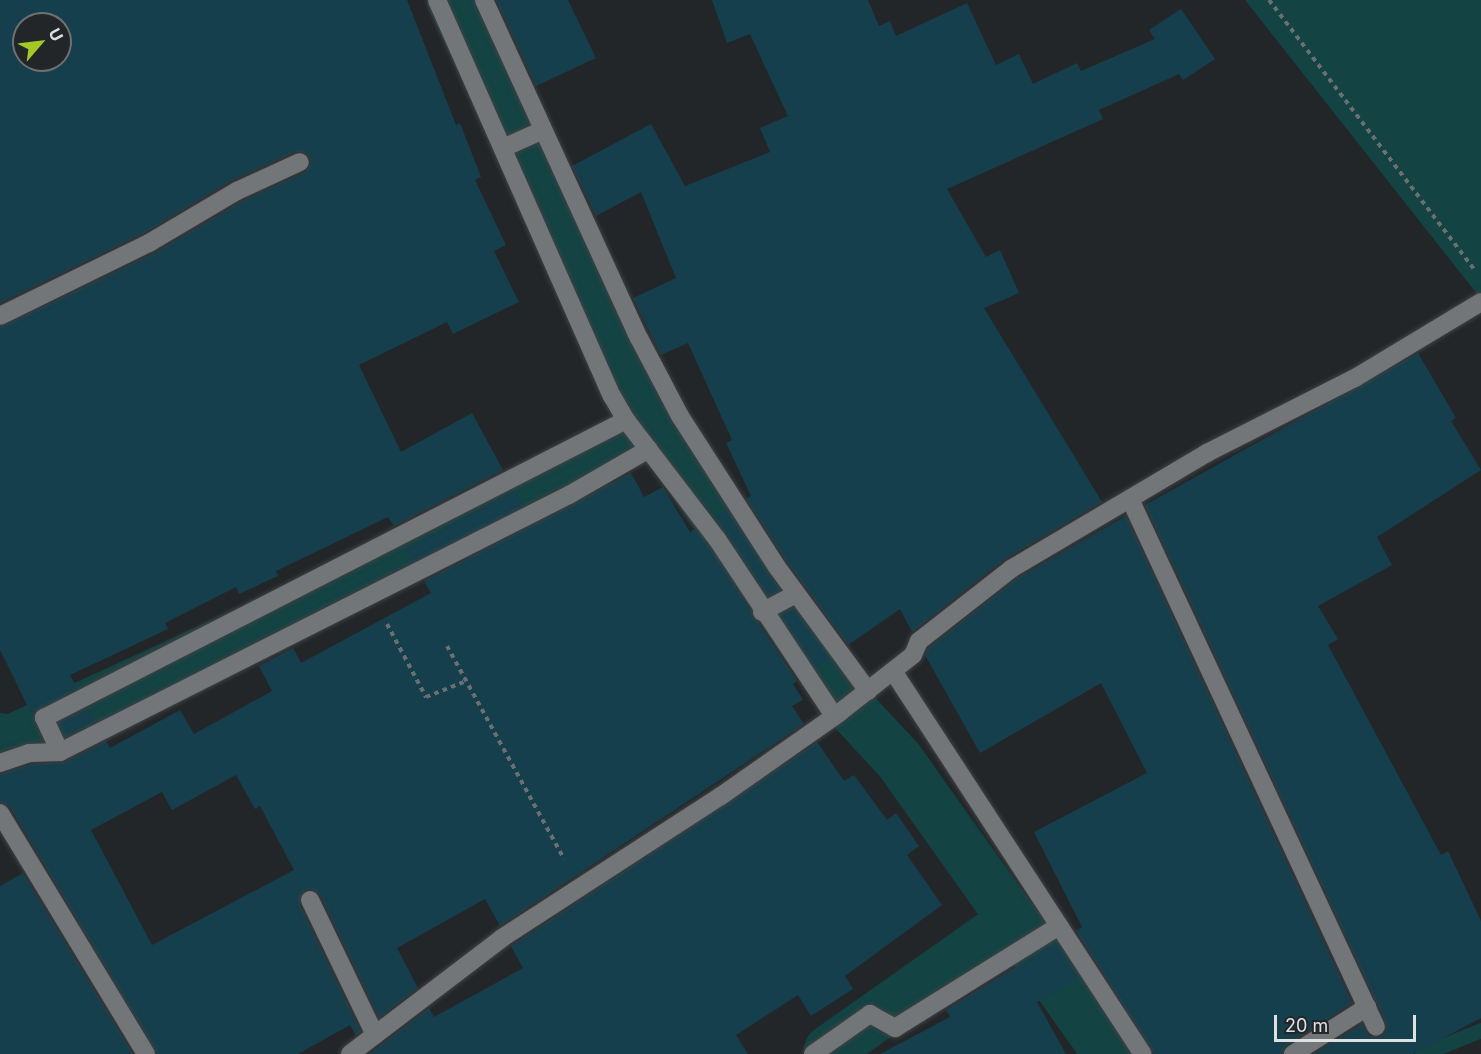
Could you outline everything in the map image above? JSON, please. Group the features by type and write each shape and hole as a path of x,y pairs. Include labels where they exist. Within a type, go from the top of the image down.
{"street":[{"path":"437,0 593,357 626,420 717,539 762,612 837,714"},
{"path":"484,0 639,338 680,416 796,594 867,691"},
{"path":"503,148 543,130"},
{"path":"0,316 149,243 237,191 300,162"},
{"path":"350,1054 579,886 721,796 837,714 914,656 919,641 1011,568 1207,453 1354,378 1481,303"},
{"path":"60,752 44,718 626,420"},
{"path":"0,763 29,753 60,752 569,495 647,446"},
{"path":"1130,499 1376,1027"},
{"path":"762,612 796,594"},
{"path":"893,671 1143,1054"},
{"path":"0,813 146,1054"},
{"path":"310,900 375,1035"},
{"path":"813,1054 870,1014 895,1028 1059,926"},
{"path":"1293,1054 1367,1007"}],"path":[{"path":"1269,0 1481,278"},
{"path":"383,617 426,697 466,681"},
{"path":"447,646 579,886"}],"water":[{"path":"1245,0 1481,0 1481,299"}],"building":[{"path":"0,0 407,0 456,125 460,123 481,177 475,180 506,245 494,251 519,302 453,334 447,322 359,365 401,452 472,413 503,470 394,526 388,517 276,571 278,576 239,594 236,587 165,623 168,629 70,675 77,688 39,708 33,717 0,650 0,327 154,253 242,201 305,172 311,162 306,153 295,152 231,181 144,233 0,303"},
{"path":"496,0 568,0 596,58 536,86"},
{"path":"712,0 868,0 879,26 890,21 896,36 967,3 996,65 1019,54 1033,84 1077,63 1081,71 1155,39 1149,30 1181,9 1215,59 1183,80 1179,74 1099,110 1103,119 947,189 986,257 1000,250 1019,293 984,308 1102,502 1005,559 912,632 900,609 848,645 786,561 746,499 751,496 726,443 732,440 688,343 661,355 633,298 676,278 641,192 596,216 572,166 651,124 685,186 770,152 760,128 788,116 750,34 727,43"},
{"path":"1418,353 1456,418 1451,421 1481,470 1377,537 1392,565 1318,606 1338,639 1328,645 1441,855 1448,851 1481,921 1481,1018 1413,1054 1314,1054 1362,1024 1369,1036 1380,1037 1385,1033 1386,1023 1145,505"},
{"path":"631,473 644,497 663,487 690,532 695,529 708,546 797,681 793,684 803,700 792,706 804,724 500,926 485,899 397,948 418,988 379,1018 320,895 311,889 305,890 300,905 361,1032 356,1036 350,1025 298,1054 157,1054 10,807 0,802 0,774 31,764 64,762 106,741 110,748 180,710 194,734 272,691 259,666 293,648 301,663 431,593 424,581","holes":["236,775 255,809 260,806 294,870 152,945 91,830 162,792 172,810"]},
{"path":"514,490 523,506 415,565 406,550"},
{"path":"727,510 780,590 768,596 715,517"},
{"path":"1126,516 1352,1003 1287,1045 1282,1054 1154,1054 1076,931 1082,927 1034,832 1147,773 1101,683 980,753 925,655 928,648 1017,578"},
{"path":"793,608 830,658 816,668 781,615"},
{"path":"88,708 95,722 66,737 59,723"},
{"path":"817,742 844,781 854,775 887,820 896,813 919,846 907,855 942,905 845,976 853,989 811,1016 798,995 736,1035 748,1054 369,1054 429,1008 434,1017 523,968 511,946"},
{"path":"23,873 133,1054 0,1054 0,886"},
{"path":"1056,942 1080,978 1037,1002 1066,1054 880,1054 950,1017 946,1010"}],"waterway":[{"path":"452,0 654,427 846,703 899,760 1108,1054"},
{"path":"0,738 11,740 468,529 654,427"},
{"path":"829,1050 1013,920"},
{"path":"1422,1054 1481,1030"}]}
